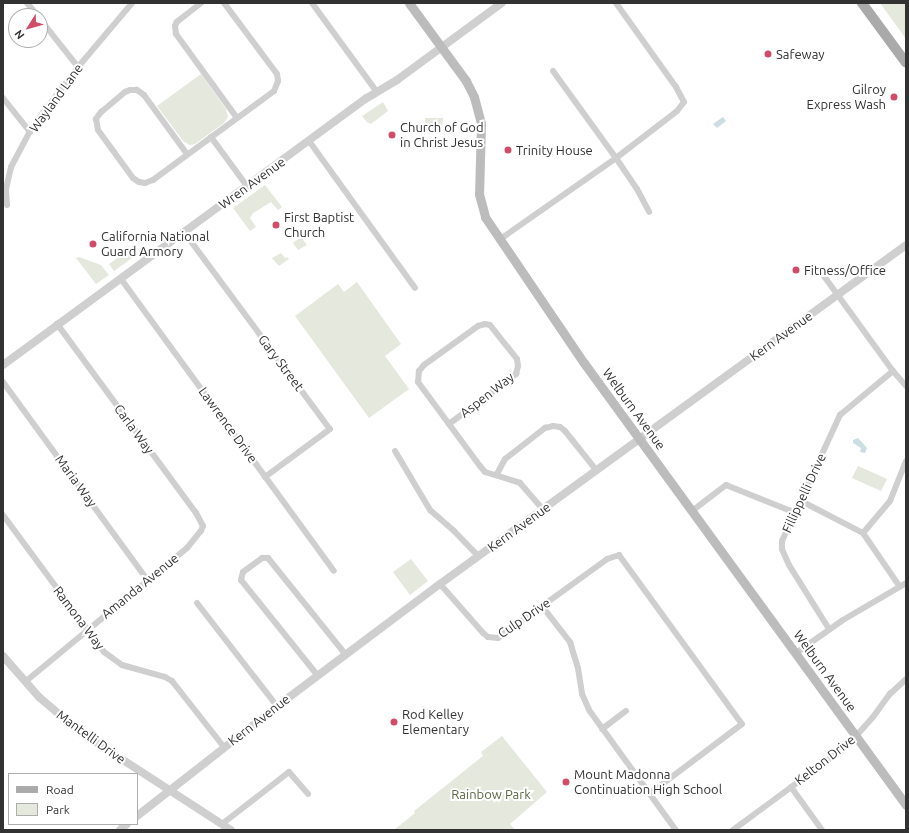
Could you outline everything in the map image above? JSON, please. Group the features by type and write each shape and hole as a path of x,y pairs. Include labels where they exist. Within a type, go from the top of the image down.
{"main road":[{"name":"Welburn Avenue","path":"409,3 466,81 474,97 480,124 479,194 485,217 640,440 906,805"},
{"path":"862,3 906,63"}],"street":[{"name":"Wayland Lane","path":"7,205 6,189 11,168 30,132 78,67 132,3"},
{"path":"201,3 180,19 175,26 177,35 237,118"},
{"path":"187,154 144,95 137,90 125,92 101,112 96,119 97,128 133,178 142,183 150,182 272,93 278,85 276,74 224,3"},
{"path":"312,3 377,92"},
{"name":"Wren Avenue","path":"3,365 309,141 442,48 502,3"},
{"path":"500,240 616,158 668,118 681,107 684,102 681,94 616,3"},
{"path":"48,29 78,67"},
{"path":"553,71 616,158 637,189 649,212"},
{"path":"3,98 30,132"},
{"path":"211,137 247,186"},
{"path":"309,141 415,288"},
{"name":"Gary Street","path":"184,232 330,429 266,477"},
{"name":"Kern Avenue","path":"138,815 224,747 440,584 640,440 906,245"},
{"path":"822,272 893,371 906,386"},
{"name":"Lawrence Drive","path":"121,279 334,571"},
{"name":"Carla Way","path":"57,324 196,513 203,526 198,535"},
{"name":"Aspen Way","path":"485,324 490,325 517,359 518,366 516,374 449,424 418,382 419,371 424,365 478,326 485,324"},
{"name":"Fillippelli Drive","path":"829,629 789,565 782,549 782,541 840,415 893,371"},
{"name":"Maria Way","path":"3,382 148,581"},
{"path":"449,424 486,472 497,474 520,483 543,509"},
{"path":"497,474 505,459 545,428 552,426 560,427 565,430 597,471"},
{"path":"395,451 430,510 454,531 478,556"},
{"path":"863,533 890,501 906,461"},
{"path":"692,511 726,485 796,513"},
{"path":"801,501 863,533 900,587"},
{"name":"Ramona Way","path":"3,515 104,652 122,665 165,677 172,681 178,686 224,747"},
{"name":"Amanda Avenue","path":"25,682 187,548 198,535"},
{"name":"Culp Drive","path":"440,584 488,637 498,638 607,559 619,555 742,724 649,794"},
{"path":"318,676 241,580 243,572 265,556 346,655"},
{"path":"796,653 829,629 906,583"},
{"path":"196,603 278,706"},
{"path":"542,606 570,642 578,668 582,694 589,710 676,830"},
{"name":"Mantelli Drive","path":"3,656 25,682 80,732 232,830"},
{"name":"Kelton Drive","path":"733,830 847,746 856,737 890,694 906,678"},
{"path":"602,729 626,711"},
{"path":"222,824 289,772 308,794"},
{"path":"791,787 822,830"}],"green space":[{"path":"880,3 906,3 906,39"},
{"path":"201,74 226,109 228,117 224,123 195,144 190,145 183,141 157,106"},
{"path":"383,102 388,111 371,124 367,122 362,116"},
{"path":"425,118 443,118 442,129 425,128"},
{"path":"265,185 282,207 278,210 271,202 253,213 250,218 256,227 250,231 233,208"},
{"path":"301,237 307,245 298,250 293,243"},
{"path":"130,249 135,256 114,271 109,264"},
{"path":"281,253 285,258 287,257 289,259 279,266 272,258"},
{"path":"79,257 101,265 109,275 96,284 76,258"},
{"path":"357,282 401,344 385,356 409,389 369,418 295,316 338,284 344,292"},
{"path":"858,466 887,479 881,491 852,478"},
{"path":"411,559 428,581 410,595 393,572"},
{"name":"Rainbow Park","path":"502,736 547,792 510,824 515,830 394,830 415,813 414,811 483,756 481,752"}],"shaded area":[{"path":"723,117 726,121 717,128 713,124"},
{"path":"858,438 867,448 865,453 860,452 861,448 853,443 853,440"}],"place":[{"name":"Safeway","path":"768,54"},
{"name":"Gilroy Express Wash","path":"894,97"},
{"name":"Church of God in Christ Jesus","path":"392,135"},
{"name":"Trinity House","path":"508,150"},
{"name":"First Baptist Church","path":"276,225"},
{"name":"California National Guard Armory","path":"93,244"},
{"name":"Fitness/Office","path":"796,270"},
{"name":"Rod Kelley Elementary","path":"394,722"},
{"name":"Mount Madonna Continuation High School","path":"566,782"}]}
